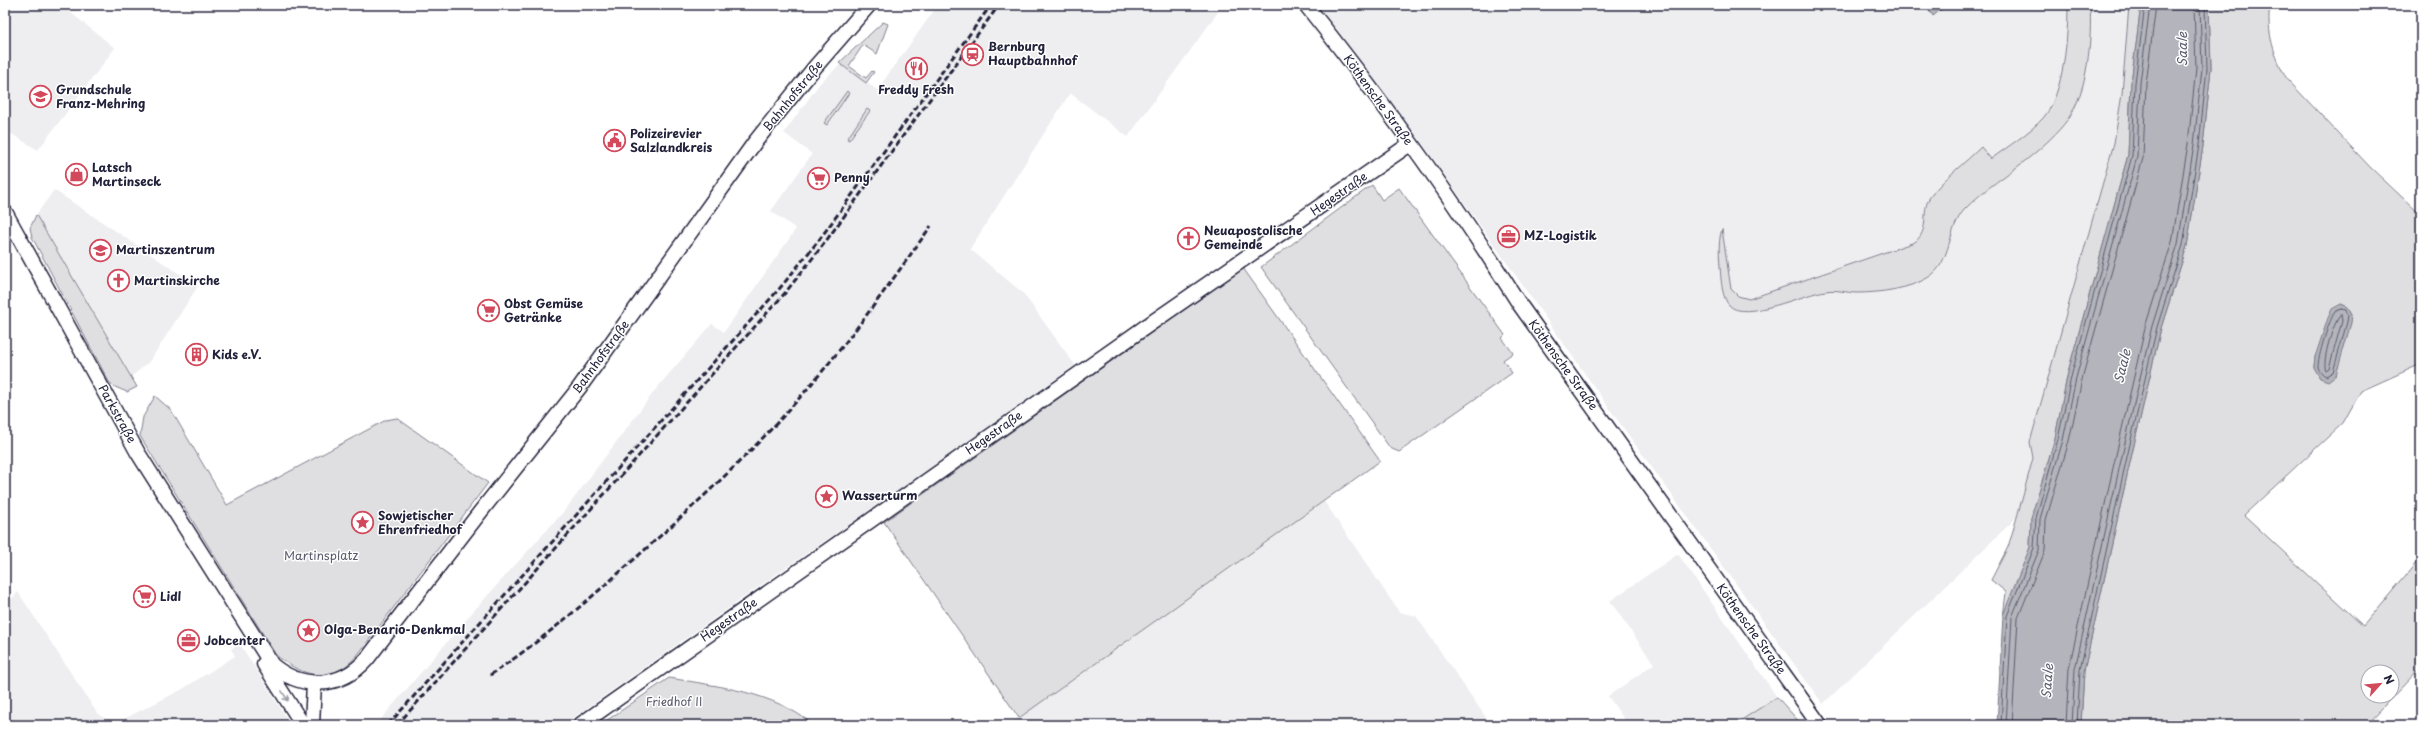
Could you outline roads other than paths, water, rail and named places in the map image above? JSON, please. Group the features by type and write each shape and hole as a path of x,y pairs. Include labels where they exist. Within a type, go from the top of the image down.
{"main road":[{"name":"Bahnhofstraße","path":"314,683 326,683 344,678 367,659 481,511 579,388 755,142 815,67 869,5"},
{"name":"Köthensche Straße","path":"1306,5 1410,144 1496,266 1520,305 1820,725"},
{"name":"Hegestraße","path":"580,725 1144,328 1410,144"},
{"name":"Parkstraße","path":"7,222 136,449 272,665 295,679 314,683"},
{"name":"Parkstraße","path":"231,601 228,606 303,725"},
{"path":"312,725 314,683"}],"water":[{"path":"1925,5 1947,5 1933,16"},
{"name":"Saale","path":"2141,5 2209,5 2211,68 2203,146 2187,246 2161,328 2128,471 2084,671 2081,725 1997,725 2003,615 2030,547 2031,518 2055,438 2068,372 2128,155 2131,83"},
{"path":"2341,304 2348,307 2352,314 2351,323 2336,375 2328,381 2320,378 2314,367 2315,357 2332,309"}],"railway":[{"path":"388,725 780,288 819,240 991,5"},
{"path":"397,725 785,293 823,245 999,5"},
{"path":"490,675 544,636 595,594 725,476 771,430 845,344 931,226"}],"place":[{"name":"Bernburg Hauptbahnhof","path":"973,54"},
{"name":"Freddy Fresh","path":"916,69"},
{"name":"Grundschule Franz-Mehring","path":"41,97"},
{"name":"Polizeirevier Salzlandkreis","path":"615,141"},
{"name":"Latsch Martinseck","path":"77,175"},
{"name":"Penny","path":"818,178"},
{"name":"MZ-Logistik","path":"1509,236"},
{"name":"Neuapostolische Gemeinde","path":"1189,238"},
{"name":"Martinszentrum","path":"101,250"},
{"name":"Martinskirche","path":"118,281"},
{"name":"Obst Gemüse Getränke","path":"488,311"},
{"name":"Kids e.V.","path":"197,355"},
{"name":"Wasserturm","path":"827,496"},
{"name":"Sowjetischer Ehrenfriedhof","path":"362,523"},
{"name":"Lidl","path":"145,597"},
{"name":"Olga-Benario-Denkmal","path":"309,630"},
{"name":"Jobcenter","path":"189,641"}],"park label":[{"name":"Martinsplatz","path":"321,556"},
{"name":"Friedhof II","path":"674,702"}]}
